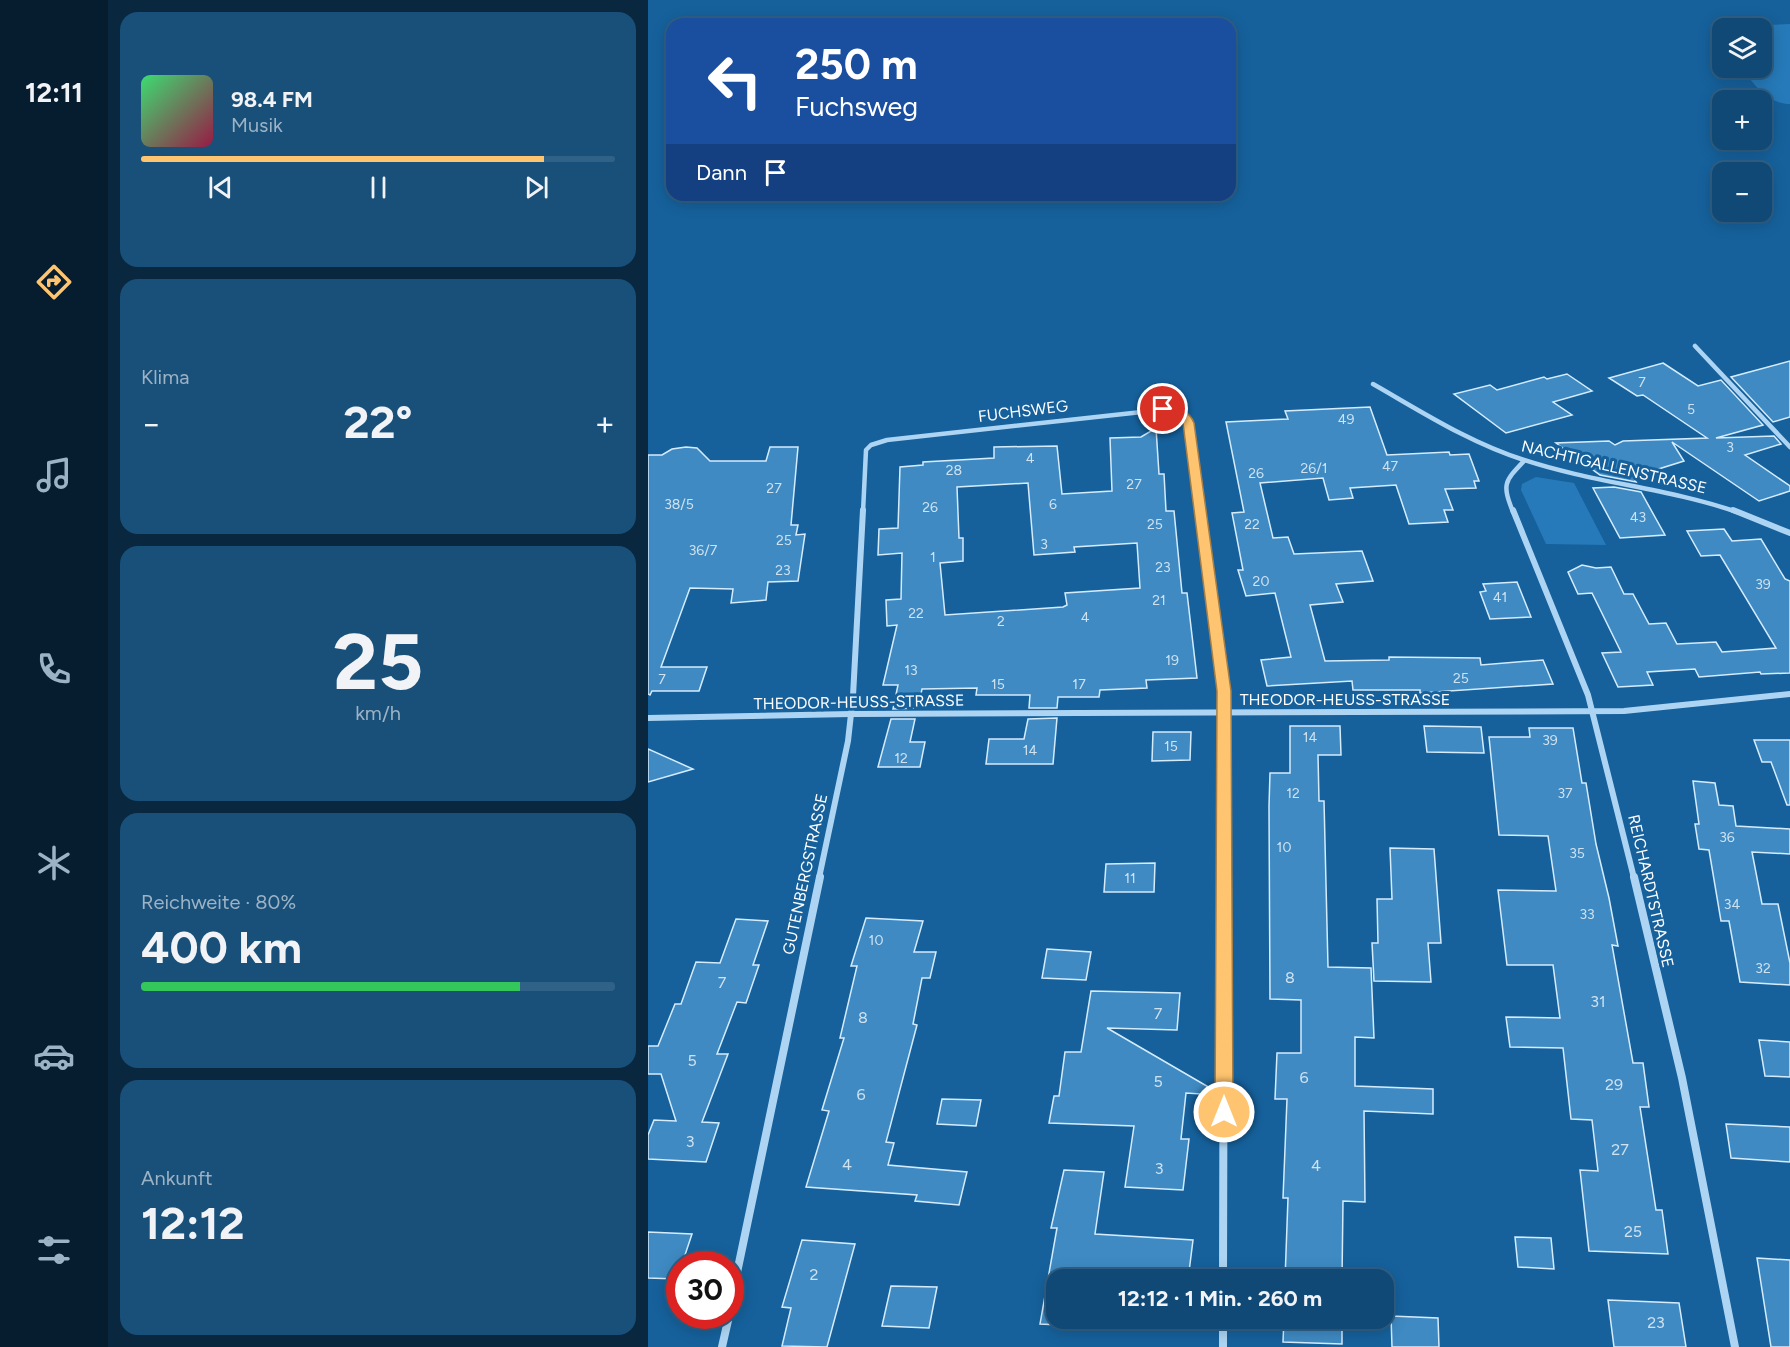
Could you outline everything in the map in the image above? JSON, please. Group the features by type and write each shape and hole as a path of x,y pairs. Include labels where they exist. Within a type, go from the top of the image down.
{"street":[{"path":"1695,346 1790,447"},
{"name":"NACHTIGALLENSTRASSE","path":"1373,384 1466,437 1524,461 1703,501 1760,519 1790,533"},
{"name":"FUCHSWEG","path":"872,445 887,440 1155,410 1178,412 1189,423 1224,691 1224,713"},
{"name":"GUTENBERGSTRASSE","path":"741,1251 848,741 864,455 872,445"},
{"name":"REICHARDTSTRASSE","path":"1524,461 1506,480 1505,490 1593,711 1682,1078 1735,1347"},
{"name":"THEODOR-HEUSS-STRASSE","path":"648,718 851,714 1593,711 1636,710 1790,694"},
{"path":"1223,1269 1224,713"},
{"path":"722,1347 726,1329"},
{"path":"1223,1329 1223,1347"}],"shaded area":[{"path":"1790,24 1790,104 1772,99 1772,90 1760,90 1750,78 1772,78 1772,25"},
{"path":"1536,477 1574,483 1606,545 1546,544 1521,490 1522,484"}],"building":[{"path":"1790,361 1790,417 1773,422 1731,377"},
{"path":"1663,363 1698,386 1721,380 1763,425 1716,438 1774,436 1781,444 1745,455 1790,486 1790,491 1759,501 1672,442 1684,461 1633,477 1636,482 1600,475 1556,443 1609,441 1615,445 1623,441 1707,438 1643,395 1637,396 1609,378"},
{"path":"1567,374 1592,391 1553,402 1572,415 1506,433 1454,394 1490,385 1497,390 1544,377 1547,379"},
{"path":"1370,407 1387,455 1449,452 1450,455 1469,454 1479,481 1474,481 1476,488 1445,489 1453,510 1444,510 1448,522 1409,524 1396,485 1350,488 1353,498 1329,500 1323,478 1260,483 1273,538 1288,537 1294,554 1362,551 1373,581 1336,584 1343,602 1310,605 1325,661 1389,660 1389,657 1480,658 1481,665 1543,660 1553,684 1420,693 1420,690 1353,690 1352,681 1267,686 1261,660 1291,657 1275,593 1246,596 1238,570 1243,570 1232,513 1244,512 1226,422 1288,419 1285,411"},
{"path":"1156,428 1159,474 1164,474 1166,511 1174,511 1182,593 1187,593 1197,678 1146,680 1147,688 1100,690 1099,697 1058,697 1057,708 1029,708 1030,695 976,695 977,688 922,689 918,708 893,709 898,685 883,685 897,625 887,626 886,600 901,599 902,553 878,555 879,529 898,528 900,467 923,465 923,462 994,458 994,447 1057,446 1062,494 1112,491 1110,438 1141,437","holes":["1028,483 1034,555 1075,552 1074,547 1137,543 1140,588 1065,593 1067,605 1063,607 945,615 940,563 963,561 963,538 959,538 957,487"]},
{"path":"770,447 798,447 791,525 798,525 796,535 805,534 798,581 768,582 766,600 731,603 733,589 690,588 661,667 707,667 699,691 652,691 650,695 648,694 648,455 662,455 672,449 697,448 710,461 766,461"},
{"path":"1614,487 1641,492 1665,535 1620,538 1593,488"},
{"path":"1724,529 1732,541 1761,539 1785,579 1790,581 1790,673 1761,674 1760,672 1699,677 1695,669 1647,672 1653,685 1618,687 1602,653 1621,652 1592,593 1578,594 1568,572 1582,565 1596,568 1611,567 1624,594 1633,594 1649,624 1666,623 1677,644 1716,642 1722,652 1776,648 1720,555 1701,556 1687,531"},
{"path":"1517,582 1531,617 1490,619 1480,592 1486,591 1483,584"},
{"path":"1057,718 1053,764 986,764 989,739 1024,739 1028,719"},
{"path":"891,719 915,719 910,742 925,742 920,767 878,767"},
{"path":"1290,726 1340,726 1341,755 1318,755 1319,801 1324,801 1328,967 1371,968 1374,1038 1355,1037 1355,1086 1433,1089 1433,1114 1364,1111 1365,1202 1343,1201 1342,1269 1285,1269 1288,1198 1283,1198 1287,1099 1275,1099 1277,1053 1301,1053 1301,1000 1270,999 1269,806 1270,773 1290,773"},
{"path":"1424,726 1481,727 1484,753 1427,752"},
{"path":"1529,728 1573,728 1582,783 1586,783 1596,844 1618,946 1612,945 1633,1063 1643,1063 1649,1107 1640,1107 1656,1210 1662,1210 1668,1254 1589,1251 1580,1170 1598,1171 1592,1120 1571,1119 1563,1048 1510,1047 1506,1017 1560,1018 1553,965 1507,965 1498,890 1556,891 1548,836 1499,835 1489,737 1530,737"},
{"path":"1153,732 1191,732 1190,760 1152,761"},
{"path":"1754,740 1790,740 1790,805 1787,805 1771,762 1762,762"},
{"path":"648,749 693,769 648,782"},
{"path":"1693,781 1715,783 1719,805 1733,806 1736,826 1790,829 1790,854 1752,852 1762,904 1778,904 1790,963 1790,985 1740,982 1729,921 1721,921 1709,850 1699,849 1695,824 1699,824"},
{"path":"1390,848 1434,849 1441,943 1428,943 1431,982 1374,981 1372,943 1378,943 1377,899 1392,899"},
{"path":"1155,863 1154,892 1104,892 1106,864"},
{"path":"866,918 923,921 914,952 936,952 930,978 922,978 913,1024 917,1025 886,1142 894,1143 888,1165 967,1172 959,1205 915,1201 917,1195 806,1187 829,1111 822,1110 844,1038 840,1038 857,966 851,966"},
{"path":"736,919 768,921 753,965 759,965 746,1003 737,1002 717,1054 728,1054 702,1122 719,1123 706,1162 648,1159 648,1135 654,1120 676,1121 661,1074 648,1074 648,1046 658,1046 675,1004 681,1004 696,962 720,963"},
{"path":"1047,949 1091,952 1086,980 1042,978"},
{"path":"1091,991 1180,993 1177,1030 1107,1028 1217,1092 1217,1095 1186,1093 1181,1139 1189,1139 1183,1190 1125,1187 1134,1126 1049,1123 1054,1096 1059,1096 1065,1052 1081,1052"},
{"path":"1759,1040 1790,1042 1790,1077 1765,1076"},
{"path":"942,1099 981,1100 976,1126 937,1124"},
{"path":"1726,1124 1790,1127 1790,1162 1731,1158"},
{"path":"1064,1170 1104,1172 1095,1234 1193,1240 1189,1269 1050,1269 1057,1228 1051,1228"},
{"path":"648,1232 692,1234 686,1251 666,1251 666,1279 648,1278"},
{"path":"1515,1237 1551,1238 1554,1269 1518,1267"},
{"path":"802,1240 855,1244 827,1347 782,1346 791,1308 782,1307"},
{"path":"1757,1258 1790,1260 1790,1347 1771,1347"},
{"path":"891,1286 937,1287 929,1328 882,1326"},
{"path":"1046,1290 1046,1324 1040,1324"},
{"path":"1608,1300 1679,1303 1686,1347 1614,1347"},
{"path":"1394,1316 1438,1318 1439,1347 1392,1347"},
{"path":"1284,1329 1342,1329 1342,1344 1283,1342"}],"route":[{"path":"1163,409 1184,415 1189,423 1224,691 1224,1112"}]}
